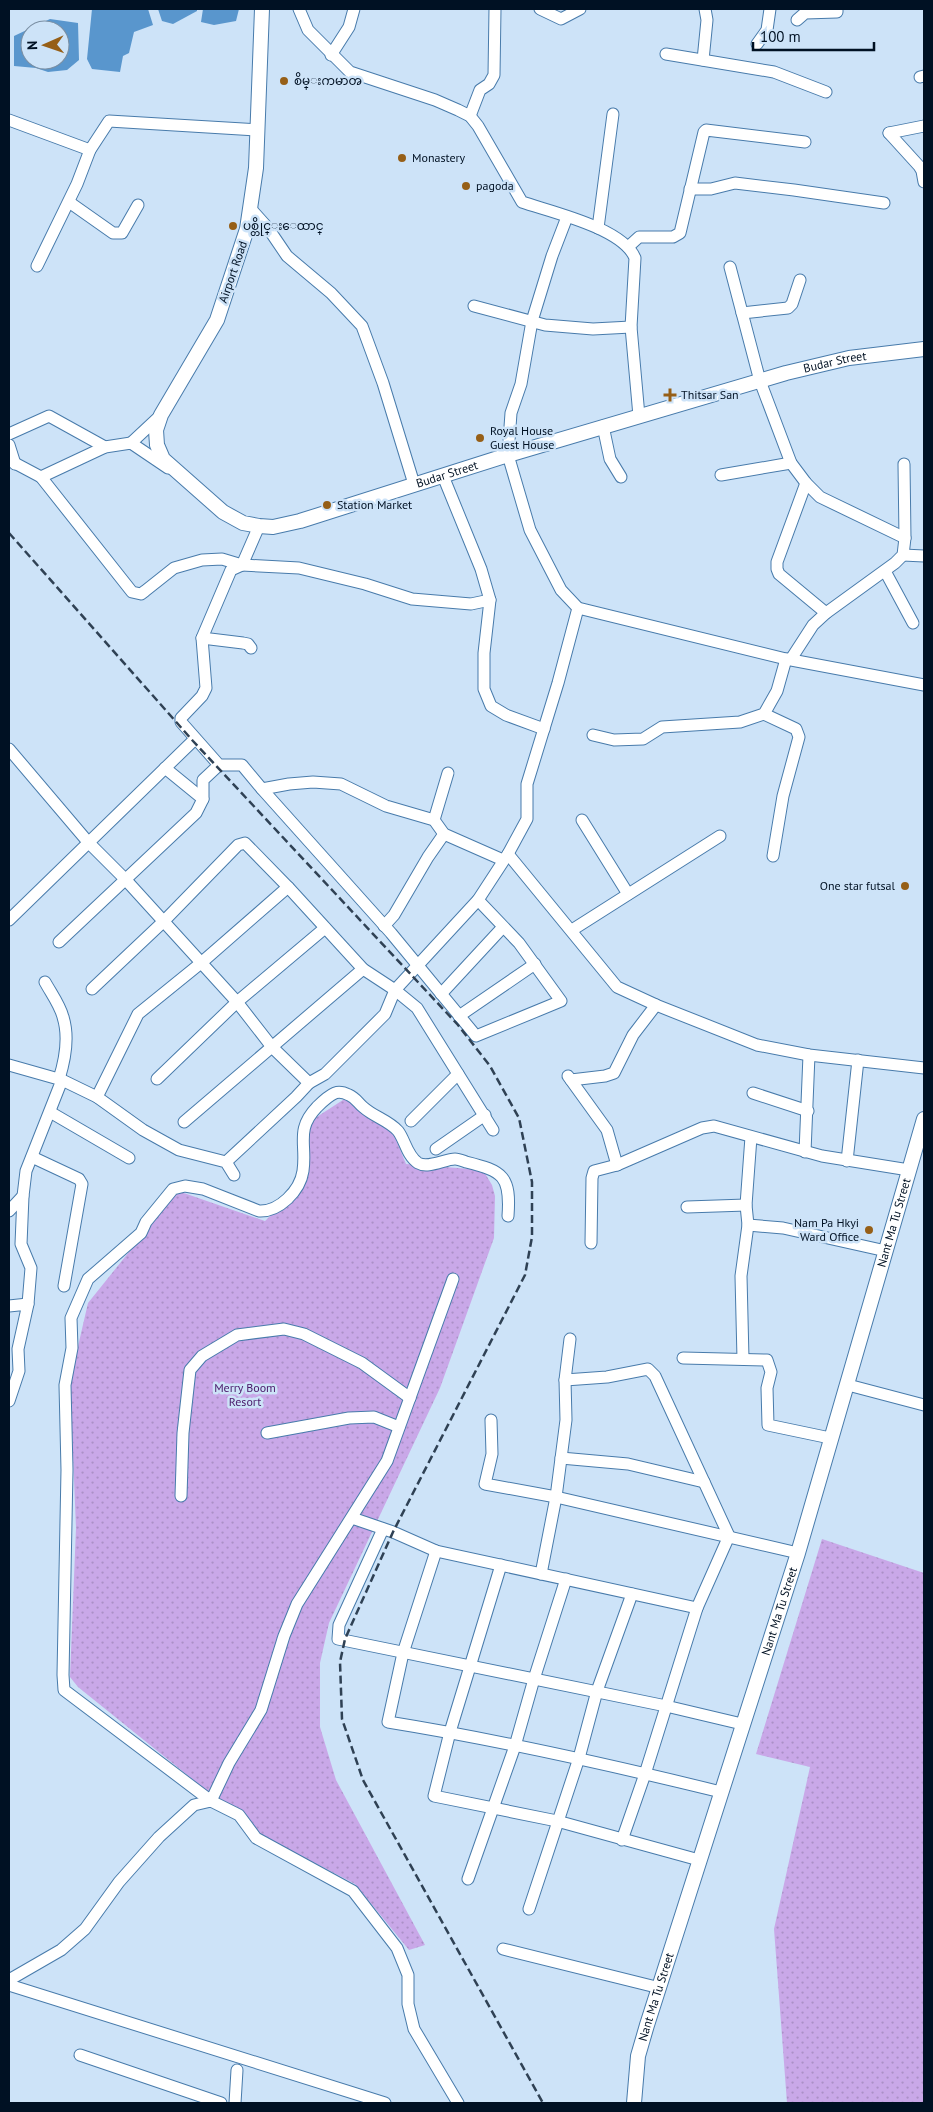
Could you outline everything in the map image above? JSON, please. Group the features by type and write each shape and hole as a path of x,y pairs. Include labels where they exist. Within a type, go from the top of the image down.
{"main road":[{"name":"Airport Road","path":"156,430 161,415 216,320 247,230 256,168 262,9"},
{"name":"Budar Street","path":"156,430 157,445 163,459 223,512 243,523 273,527 300,521 603,426 760,381 849,358 924,349"},
{"name":"Nant Ma Tu Street","path":"634,2103 638,2056 742,1724 798,1553 924,1119"}],"street":[{"path":"299,9 308,30 331,55 355,76 434,100 470,116 478,126 522,202 598,228 628,247 635,258 631,327 639,416"},
{"path":"331,55 348,27 354,9"},
{"path":"470,116 480,90 490,84 495,72 495,9"},
{"path":"540,9 561,19 580,9"},
{"path":"703,60 707,20 705,9"},
{"path":"757,44 767,30 770,9"},
{"path":"797,20 805,13 837,12 837,9"},
{"path":"666,54 774,72 826,92"},
{"path":"598,228 613,114"},
{"path":"9,120 90,150"},
{"path":"37,266 68,202 90,150 109,120 258,130"},
{"path":"924,126 889,133 919,166 924,182"},
{"path":"628,247 639,237 673,236 680,233 706,130 805,142"},
{"path":"690,189 711,189 735,183 884,203"},
{"path":"68,202 113,233 118,234 122,233 138,205"},
{"path":"250,208 268,228 288,256 332,293 362,326 383,383 414,484"},
{"path":"567,217 552,256 532,321 521,384 511,413 508,455 530,530 561,590 578,608 789,659 924,685"},
{"path":"730,267 760,381 791,463 806,483 820,496 905,538"},
{"path":"742,312 788,308 792,304 800,280"},
{"path":"474,306 545,324 593,328 631,327"},
{"path":"41,477 105,447 131,443 161,415"},
{"path":"105,447 49,416 9,439 12,462 41,477 132,592 140,594 174,568 202,560 222,559 242,565 298,568 365,584 412,599 471,604 490,600"},
{"path":"603,426 610,459 621,477"},
{"path":"131,443 178,474"},
{"path":"720,475 791,463"},
{"path":"592,735 614,740 643,739 662,727 740,722 764,714 777,691 789,659 813,625 826,613 885,571 902,555 905,538 904,464"},
{"path":"443,476 481,569 490,600 484,653 484,689 491,706 506,715 544,729"},
{"path":"806,483 777,562 777,569 779,574 826,613"},
{"path":"219,765 180,722 181,718 202,696 206,688 202,638 231,570 242,565 259,526"},
{"path":"902,555 924,556"},
{"path":"885,571 913,623"},
{"path":"226,1162 296,1097 309,1082 325,1074 385,1014 395,990 478,900 527,819 526,784 558,683 578,608"},
{"path":"202,638 248,644 251,648"},
{"path":"764,714 796,729 798,732 783,796 772,856"},
{"path":"9,920 195,739"},
{"path":"9,749 88,842 125,879 237,1002 272,1047 309,1082"},
{"path":"59,942 196,813 203,799 203,780 219,765 242,765 384,926 476,1036 561,1001 535,964 478,900"},
{"path":"165,768 203,799"},
{"path":"434,820 448,773"},
{"path":"262,789 313,782 341,784 386,806 434,820 444,834 505,857 572,930 617,987 656,1005 758,1045 809,1055 924,1068"},
{"path":"582,820 628,894"},
{"path":"384,926 394,915 428,857 444,834"},
{"path":"572,930 720,836"},
{"path":"92,989 163,922 238,845 245,843 288,886 363,969 395,990 417,1008 494,1130"},
{"path":"96,1096 138,1014 201,963 288,886"},
{"path":"441,994 503,927"},
{"path":"156,1079 237,1002 325,928"},
{"path":"459,1016 535,964"},
{"path":"184,1122 363,969"},
{"path":"9,1401 19,1371 18,1349 28,1304 32,1268 21,1244 26,1171 50,1112 64,1063 65,1028 63,1015 45,982"},
{"path":"618,1165 607,1130 569,1077 605,1076 614,1073 633,1035 656,1005"},
{"path":"806,1152 809,1055"},
{"path":"847,1161 858,1060"},
{"path":"9,1065 60,1080 96,1096 143,1130 179,1150 226,1162 234,1175"},
{"path":"411,1122 458,1074"},
{"path":"458,2103 414,2029 408,2004 408,1974 397,1948 353,1891 256,1838 239,1816 211,1801 64,1690 67,1470 65,1385 72,1348 71,1318 88,1279 141,1233 146,1222 173,1189 185,1186 203,1189 259,1211 268,1211 281,1205 299,1182 303,1172 302,1137 306,1120 325,1099 338,1092 356,1098 364,1108 392,1126 399,1133 408,1151 418,1163 423,1164 455,1159 491,1168 502,1176 508,1192 508,1216"},
{"path":"752,1093 808,1111"},
{"path":"50,1112 129,1158"},
{"path":"436,1149 485,1115"},
{"path":"591,1243 592,1178 594,1171 618,1165 702,1128 714,1126 806,1152 847,1161 909,1170"},
{"path":"743,1359 741,1276 748,1225 746,1205 751,1137"},
{"path":"32,1157 79,1179 82,1184 64,1286"},
{"path":"9,1211 23,1196"},
{"path":"688,1207 746,1205"},
{"path":"748,1225 783,1228 886,1251"},
{"path":"211,1801 229,1763 261,1710 284,1636 297,1604 387,1461 453,1279"},
{"path":"9,1306 28,1304"},
{"path":"181,1496 183,1433 190,1370 202,1356 237,1334 284,1328 304,1334 362,1363 410,1398"},
{"path":"541,1574 556,1497 566,1420 565,1380 570,1339"},
{"path":"684,1358 767,1360 771,1372 767,1388 768,1424 791,1431 830,1438"},
{"path":"565,1380 608,1377 648,1369 651,1371 729,1536 697,1608 645,1774 622,1840"},
{"path":"848,1385 924,1405"},
{"path":"267,1432 348,1418 374,1417 399,1426"},
{"path":"491,1420 492,1454 485,1484 556,1497 798,1553"},
{"path":"561,1458 628,1464 704,1482"},
{"path":"352,1518 436,1551 697,1608"},
{"path":"383,1529 339,1625 338,1638 403,1653 597,1691 742,1724"},
{"path":"436,1551 403,1653 388,1722 450,1732 579,1758 721,1792"},
{"path":"501,1565 469,1666 434,1796 557,1821 699,1860"},
{"path":"468,1879 515,1746 534,1679 566,1580"},
{"path":"529,1910 579,1758 597,1691 632,1594"},
{"path":"9,1980 61,1950 85,1929 119,1882 160,1837 194,1805 211,1801"},
{"path":"503,1949 660,1988"},
{"path":"9,1985 385,2103"},
{"path":"80,2055 221,2103"},
{"path":"235,2103 238,2070"}],"green space":[{"name":"Merry Boom Resort","path":"346,1098 392,1130 406,1164 483,1170 492,1185 495,1196 494,1238 440,1388 329,1623 320,1663 320,1727 336,1780 425,1945 409,1950 355,1884 263,1836 78,1687 70,1677 76,1528 70,1381 88,1303 178,1191 265,1221 293,1194 309,1122"},
{"path":"822,1539 924,1573 924,2103 787,2103 774,1929 810,1767 756,1754"}],"water":[{"path":"92,9 148,9 153,25 134,32 129,53 123,56 120,72 92,69 87,59"},
{"path":"158,9 197,9 197,11 173,24 162,21"},
{"path":"203,9 239,9 236,21 214,25 201,22"},
{"path":"70,22 78,23 79,60 70,68"},
{"path":"20,33 20,67 14,66 14,36"},
{"path":"42,70 67,70 48,72"}],"railway":[{"path":"9,533 193,741 458,1025 490,1066 519,1118 532,1182 532,1237 525,1275 393,1532 345,1639 340,1662 342,1719 363,1780 543,2103"}],"place":[{"name":"စိမ္းကမာၻ","path":"284,81"},
{"name":"Monastery","path":"402,158"},
{"name":"pagoda","path":"466,186"},
{"name":"ပစ္တိုင္းေထာင္","path":"233,226"},
{"name":"Thitsar San","path":"670,395"},
{"name":"Royal House Guest House","path":"480,438"},
{"name":"Station Market","path":"327,505"},
{"name":"One star futsal","path":"905,886"},
{"name":"Nam Pa Hkyi Ward Office","path":"869,1230"}]}
